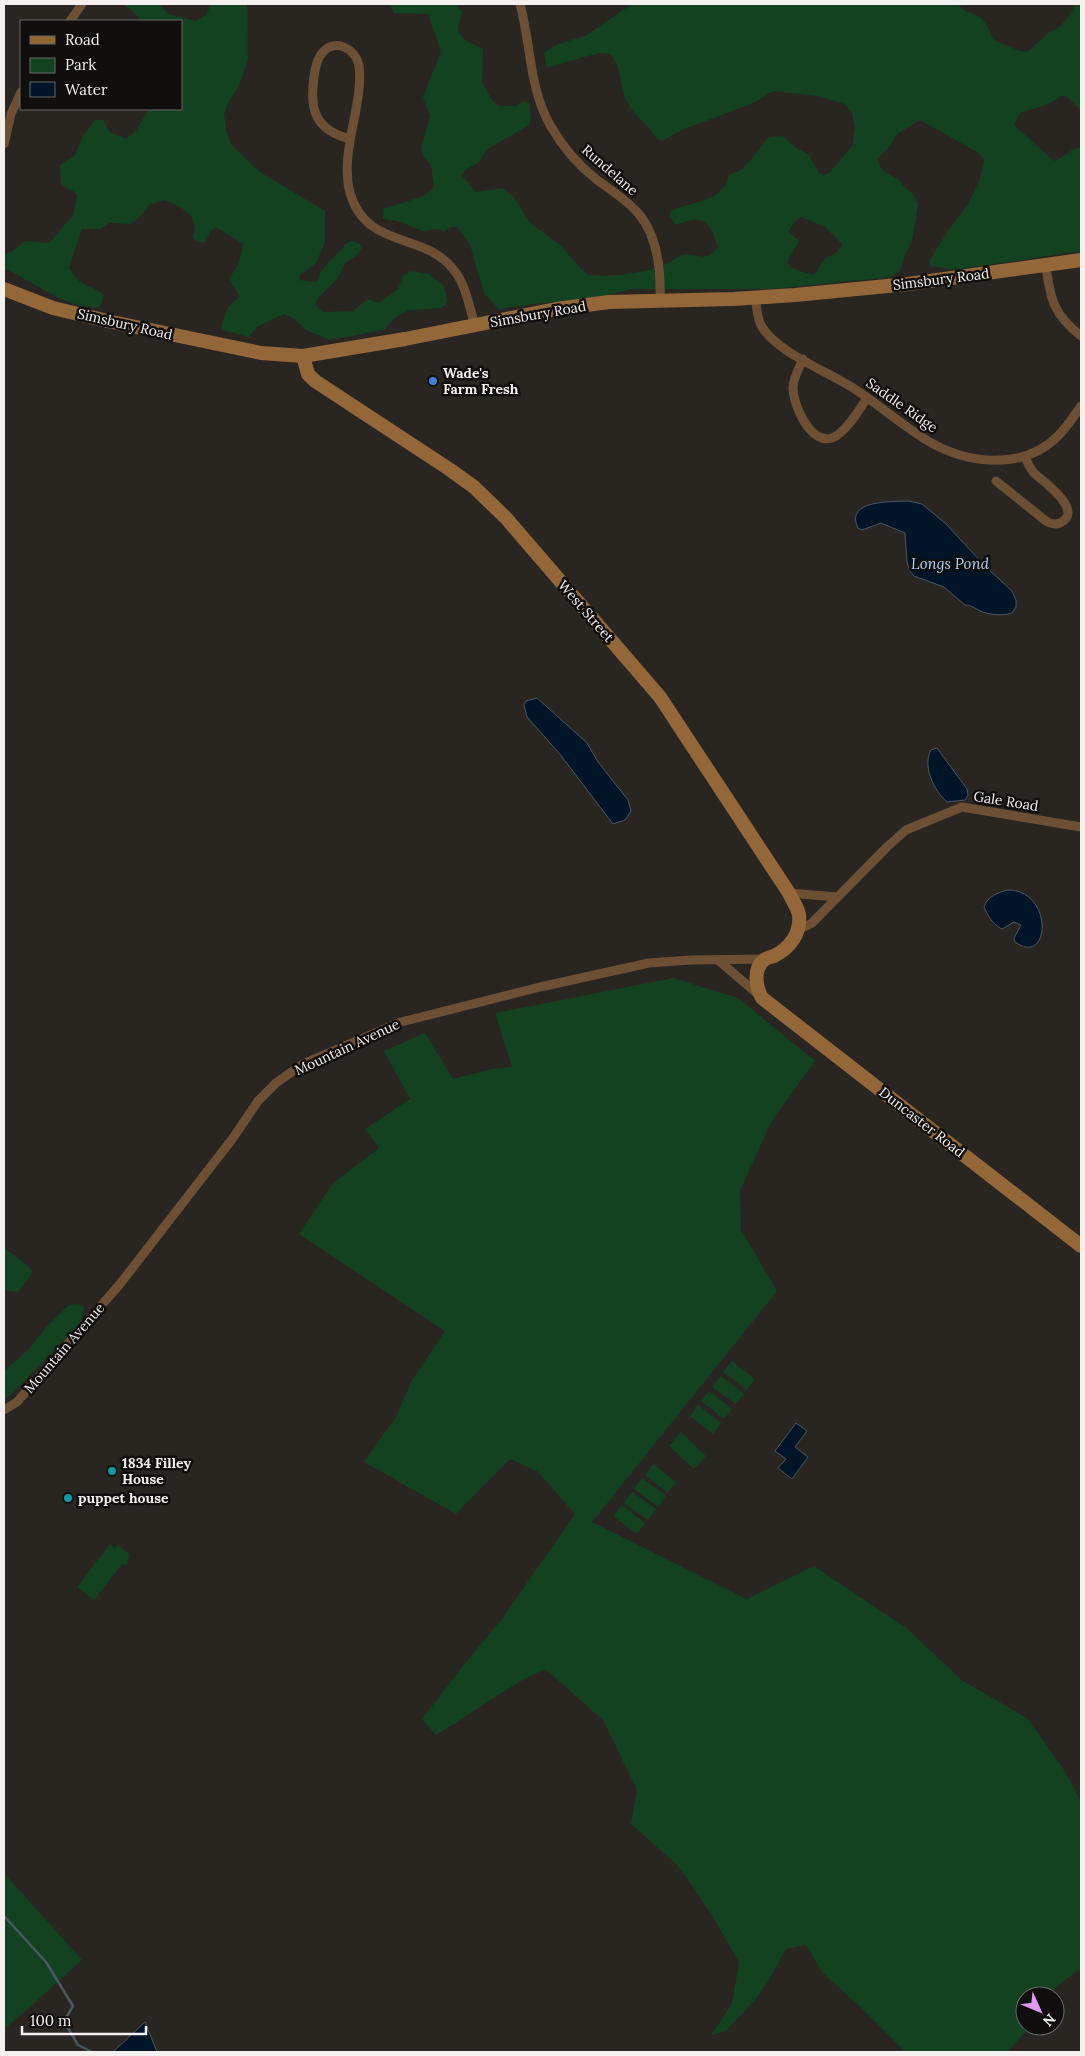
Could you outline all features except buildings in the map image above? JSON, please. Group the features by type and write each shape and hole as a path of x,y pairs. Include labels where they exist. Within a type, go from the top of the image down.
{"street":[{"path":"71,20 82,4"},
{"name":"Rundelane","path":"520,4 535,84 546,117 572,156 587,172 630,205 645,224 654,246 658,263 660,300"},
{"path":"350,139 337,136 324,127 317,118 313,105 312,91 317,62 322,53 329,47 349,49 355,55 359,65 358,90 348,163 349,187 352,198 370,224 382,233 431,251 452,267 462,285 475,325"},
{"path":"4,144 11,114 20,94"},
{"name":"Simsbury Road","path":"4,290 53,308 112,322 261,353 303,356 609,302 755,298 908,284 1081,260"},
{"path":"1046,266 1050,294 1054,306 1064,322 1081,336"},
{"name":"Saddle Ridge","path":"755,298 759,320 764,330 777,344 842,381 925,439 947,450 982,460 1025,457 1045,447 1058,437 1081,406"},
{"name":"West Street","path":"303,356 308,374 315,381 449,469 474,487 506,518 660,697 789,893 799,913 798,930"},
{"path":"803,359 794,380 793,394 804,422 817,435 827,439 836,436 854,417 867,398"},
{"path":"996,481 1046,521 1055,524 1064,521 1069,512 1068,503 1033,472 1025,457"},
{"name":"Gale Road","path":"798,930 812,923 886,847 906,830 962,807 1081,826"},
{"path":"789,893 837,897"},
{"name":"Mountain Avenue","path":"4,1410 17,1402 120,1284 234,1138 258,1102 276,1083 303,1064 401,1022 522,991 649,963 691,960 764,959 776,955 791,943 798,930"},
{"path":"762,998 756,983 758,967 764,959"},
{"name":"Duncaster Road","path":"719,961 762,998 1081,1246"}],"green space":[{"path":"123,4 159,4 169,14 196,21 206,15 211,4 247,4 248,59 239,86 224,113 226,130 231,144 260,172 325,211 325,242 316,263 300,275 299,280 316,282 322,270 351,241 359,243 362,248 357,255 345,263 337,279 317,299 315,305 323,312 353,311 368,299 379,303 398,289 403,276 410,271 429,274 444,286 447,300 445,305 441,308 409,310 396,317 384,330 330,340 306,330 294,319 284,314 258,326 248,337 222,330 228,307 239,296 229,279 239,263 243,244 216,227 210,232 205,243 195,240 193,237 195,229 192,217 183,209 165,200 150,204 138,219 130,224 110,223 100,229 82,229 69,267 77,280 104,296 99,308 86,307 62,299 4,268 4,254 11,252 25,241 49,243 73,215 77,195 61,185 60,165 75,155 83,136 95,120 103,120 110,132 126,139 135,132 148,110 182,110 182,20 139,20 139,17"},
{"path":"390,4 456,4 462,12 458,26 459,32 468,41 483,49 482,82 492,100 498,106 516,106 523,101 529,103 531,120 529,125 486,150 479,162 461,175 476,192 502,188 514,197 530,223 559,244 586,274 605,276 648,270 666,264 679,256 704,257 713,253 718,247 708,225 700,220 675,224 669,216 671,211 707,199 720,192 726,185 729,175 743,169 769,137 782,136 795,147 808,154 819,173 825,175 830,172 852,146 855,129 852,112 844,104 818,96 774,91 751,104 679,131 662,141 657,139 628,104 623,92 617,64 610,54 599,53 549,67 546,66 544,52 558,44 585,36 632,4 958,4 966,11 981,18 994,40 1026,52 1048,33 1058,28 1066,20 1076,4 1081,4 1081,110 1067,96 1061,96 1049,104 1020,113 1014,125 1054,161 1081,147 1081,251 954,270 931,266 929,261 968,204 980,179 984,160 977,152 920,120 896,135 890,146 878,159 883,171 899,180 913,194 918,204 912,242 906,252 900,271 890,277 772,289 631,289 605,296 510,307 499,310 484,293 470,245 457,227 451,227 444,231 435,229 423,231 397,221 383,219 383,209 424,196 434,187 431,165 423,156 421,148 430,116 423,98 441,51 428,14 394,13","holes":["801,217 825,227 842,244 838,251 823,261 813,275 791,268 787,262 799,241 788,232 797,219"]},
{"path":"673,978 738,998 815,1061 771,1122 740,1191 741,1230 777,1291 592,1522 747,1599 814,1566 905,1627 963,1681 1027,1718 1064,1770 1081,1801 1081,1972 1078,1970 1057,1986 1015,1986 1015,2036 1022,2036 1007,2052 905,2052 822,1972 806,1945 786,1949 755,2000 726,2031 711,2035 732,2004 739,1962 687,1878 675,1863 631,1824 637,1790 603,1720 545,1669 519,1682 436,1735 422,1719 502,1619 575,1514 537,1471 510,1459 456,1514 364,1462 396,1417 411,1382 445,1331 299,1234 333,1183 379,1148 365,1129 410,1099 384,1051 425,1033 453,1079 492,1069 512,1067 495,1013"},
{"path":"4,1246 32,1271 18,1292 4,1290"},
{"path":"79,1304 84,1307 81,1322 4,1400 4,1371 29,1349 47,1326 69,1305"},
{"path":"732,1361 755,1379 747,1390 723,1372"},
{"path":"721,1376 744,1394 736,1404 712,1387"},
{"path":"709,1391 732,1409 724,1419 701,1401"},
{"path":"698,1405 721,1423 713,1434 690,1416"},
{"path":"681,1432 706,1456 694,1469 669,1446"},
{"path":"653,1464 676,1482 668,1493 645,1475"},
{"path":"642,1478 666,1496 658,1507 634,1489"},
{"path":"632,1492 656,1509 648,1520 624,1503"},
{"path":"622,1505 645,1523 637,1534 613,1516"},
{"path":"110,1544 115,1548 118,1545 129,1554 127,1565 122,1564 94,1600 77,1587"},
{"path":"4,1873 82,1960 6,2028 4,2025"}],"water":[{"name":"Longs Pond","path":"909,501 922,504 945,523 986,567 1012,591 1016,600 1016,607 1012,613 996,615 980,611 965,605 944,587 914,576 907,562 905,533 881,523 862,530 858,528 856,519 858,512 864,507 882,502"},
{"path":"537,698 587,743 598,762 628,800 631,811 625,820 613,824 559,753 527,717 524,705 526,701"},
{"path":"937,748 967,789 968,795 965,800 947,802 934,785 928,763 931,750"},
{"path":"1007,890 1022,893 1033,901 1040,913 1041,937 1036,945 1027,947 1015,942 1014,938 1021,925 1014,922 1002,929 993,923 987,914 984,907 988,900 996,894"},
{"path":"796,1423 807,1431 795,1447 808,1457 792,1479 778,1468 786,1459 775,1451"},
{"path":"145,2022 157,2052 113,2052"}],"waterway":[{"path":"4,1916 46,1962 73,2006 64,2021 78,2045 92,2052"}],"place":[{"name":"Wade's Farm Fresh","path":"433,381"},
{"name":"1834 Filley House","path":"112,1471"},
{"name":"puppet house","path":"68,1498"}]}
